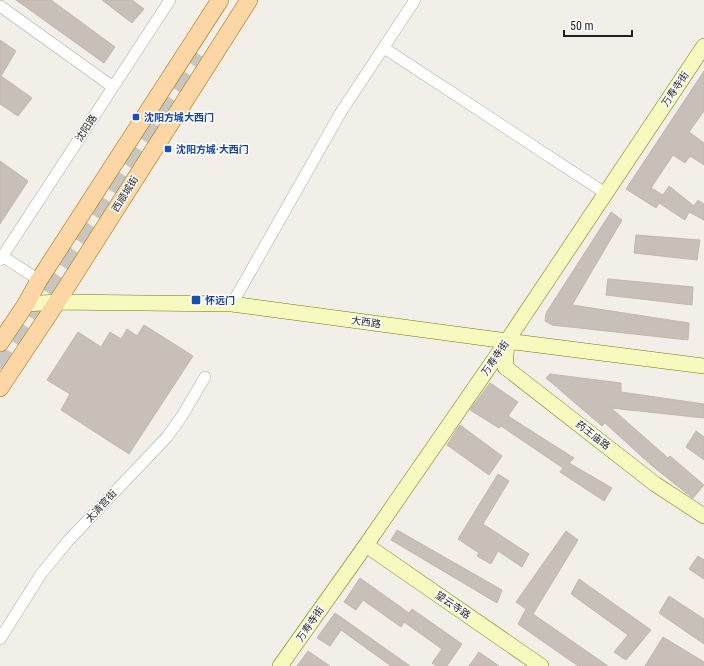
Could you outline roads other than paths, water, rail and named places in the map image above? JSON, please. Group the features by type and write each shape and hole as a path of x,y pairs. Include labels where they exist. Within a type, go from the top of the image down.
{"main road":[{"path":"0,343 220,0"},
{"name":"西顺城街","path":"0,388 57,302 249,0"}],"street":[{"name":"沈阳路","path":"39,280 1,258 170,0"},
{"path":"232,304 341,112 415,0"},
{"path":"0,6 113,87"},
{"name":"万寿寺街","path":"280,666 366,545 507,341 704,46"},
{"path":"384,48 606,193"},
{"name":"大西路","path":"26,304 57,302 232,304 704,366"},
{"name":"药王庙路","path":"507,341 505,367 655,484 704,516"},
{"name":"太清宫街","path":"0,639 41,574 68,541 166,437 182,416 205,377"},
{"name":"望云寺路","path":"366,545 541,666"}],"tunnel":[{"path":"0,369 203,57"}],"place":[{"name":"沈阳方城大西门","path":"136,117"},
{"name":"沈阳方城·大西门","path":"168,149"},
{"name":"怀远门","path":"196,300"}]}
